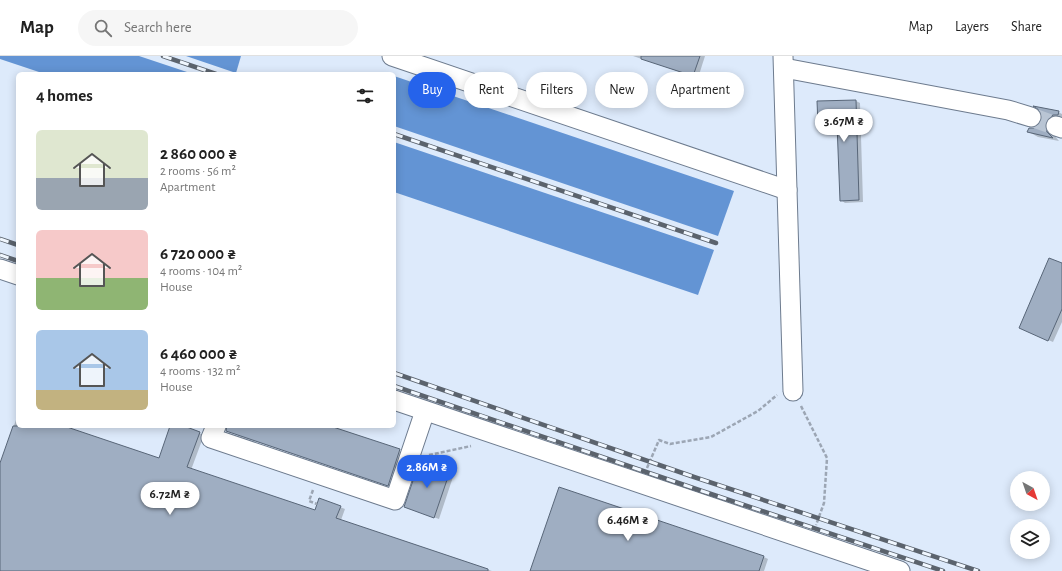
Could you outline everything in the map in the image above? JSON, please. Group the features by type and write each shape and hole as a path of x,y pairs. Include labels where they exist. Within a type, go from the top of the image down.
{"lane":[{"path":"392,56 787,190"},
{"path":"787,391 787,190 783,62 1008,110 1031,117"},
{"path":"0,269 16,274"},
{"path":"396,401 900,571"},
{"path":"215,428 211,438 395,500 425,411"}],"path":[{"path":"640,483 659,440 670,444 711,437 758,411 787,391 827,458 824,503"},
{"path":"408,459 471,446"},
{"path":"309,501 317,504"}],"water":[{"path":"0,56 139,56 187,72 39,72 0,59"},
{"path":"186,56 241,56 236,72"},
{"path":"396,77 408,81 408,108 456,108 456,97 464,100 464,108 489,108 734,191 718,236 396,127"},
{"path":"396,143 714,250 698,295 396,193"}],"building":[{"path":"641,56 700,56 694,72 681,72 641,59"},
{"path":"856,100 859,200 840,201 837,124 818,125 817,101"},
{"path":"1033,106 1059,111 1058,115 1053,115 1045,123 1045,129 1053,138 1027,132 1029,128 1034,128 1042,120 1042,114"},
{"path":"1049,258 1062,263 1062,309 1048,341 1019,328"},
{"path":"13,426 16,426 16,428 70,428 159,458 169,428 189,428 200,432 187,467 315,510 319,498 341,506 336,518 488,569 488,571 0,571 0,463"},
{"path":"227,428 336,428 400,449 388,486 226,431"},
{"path":"420,460 450,471 434,518 404,507"},
{"path":"559,487 764,556 759,571 530,571"}],"tunnel":[{"path":"1031,117 1056,126"}],"railway":[{"path":"163,56 210,72"},
{"path":"396,135 716,243"},
{"path":"0,239 16,244"},
{"path":"0,255 16,260"},
{"path":"396,374 694,477 978,571"},
{"path":"396,387 943,571"}]}
